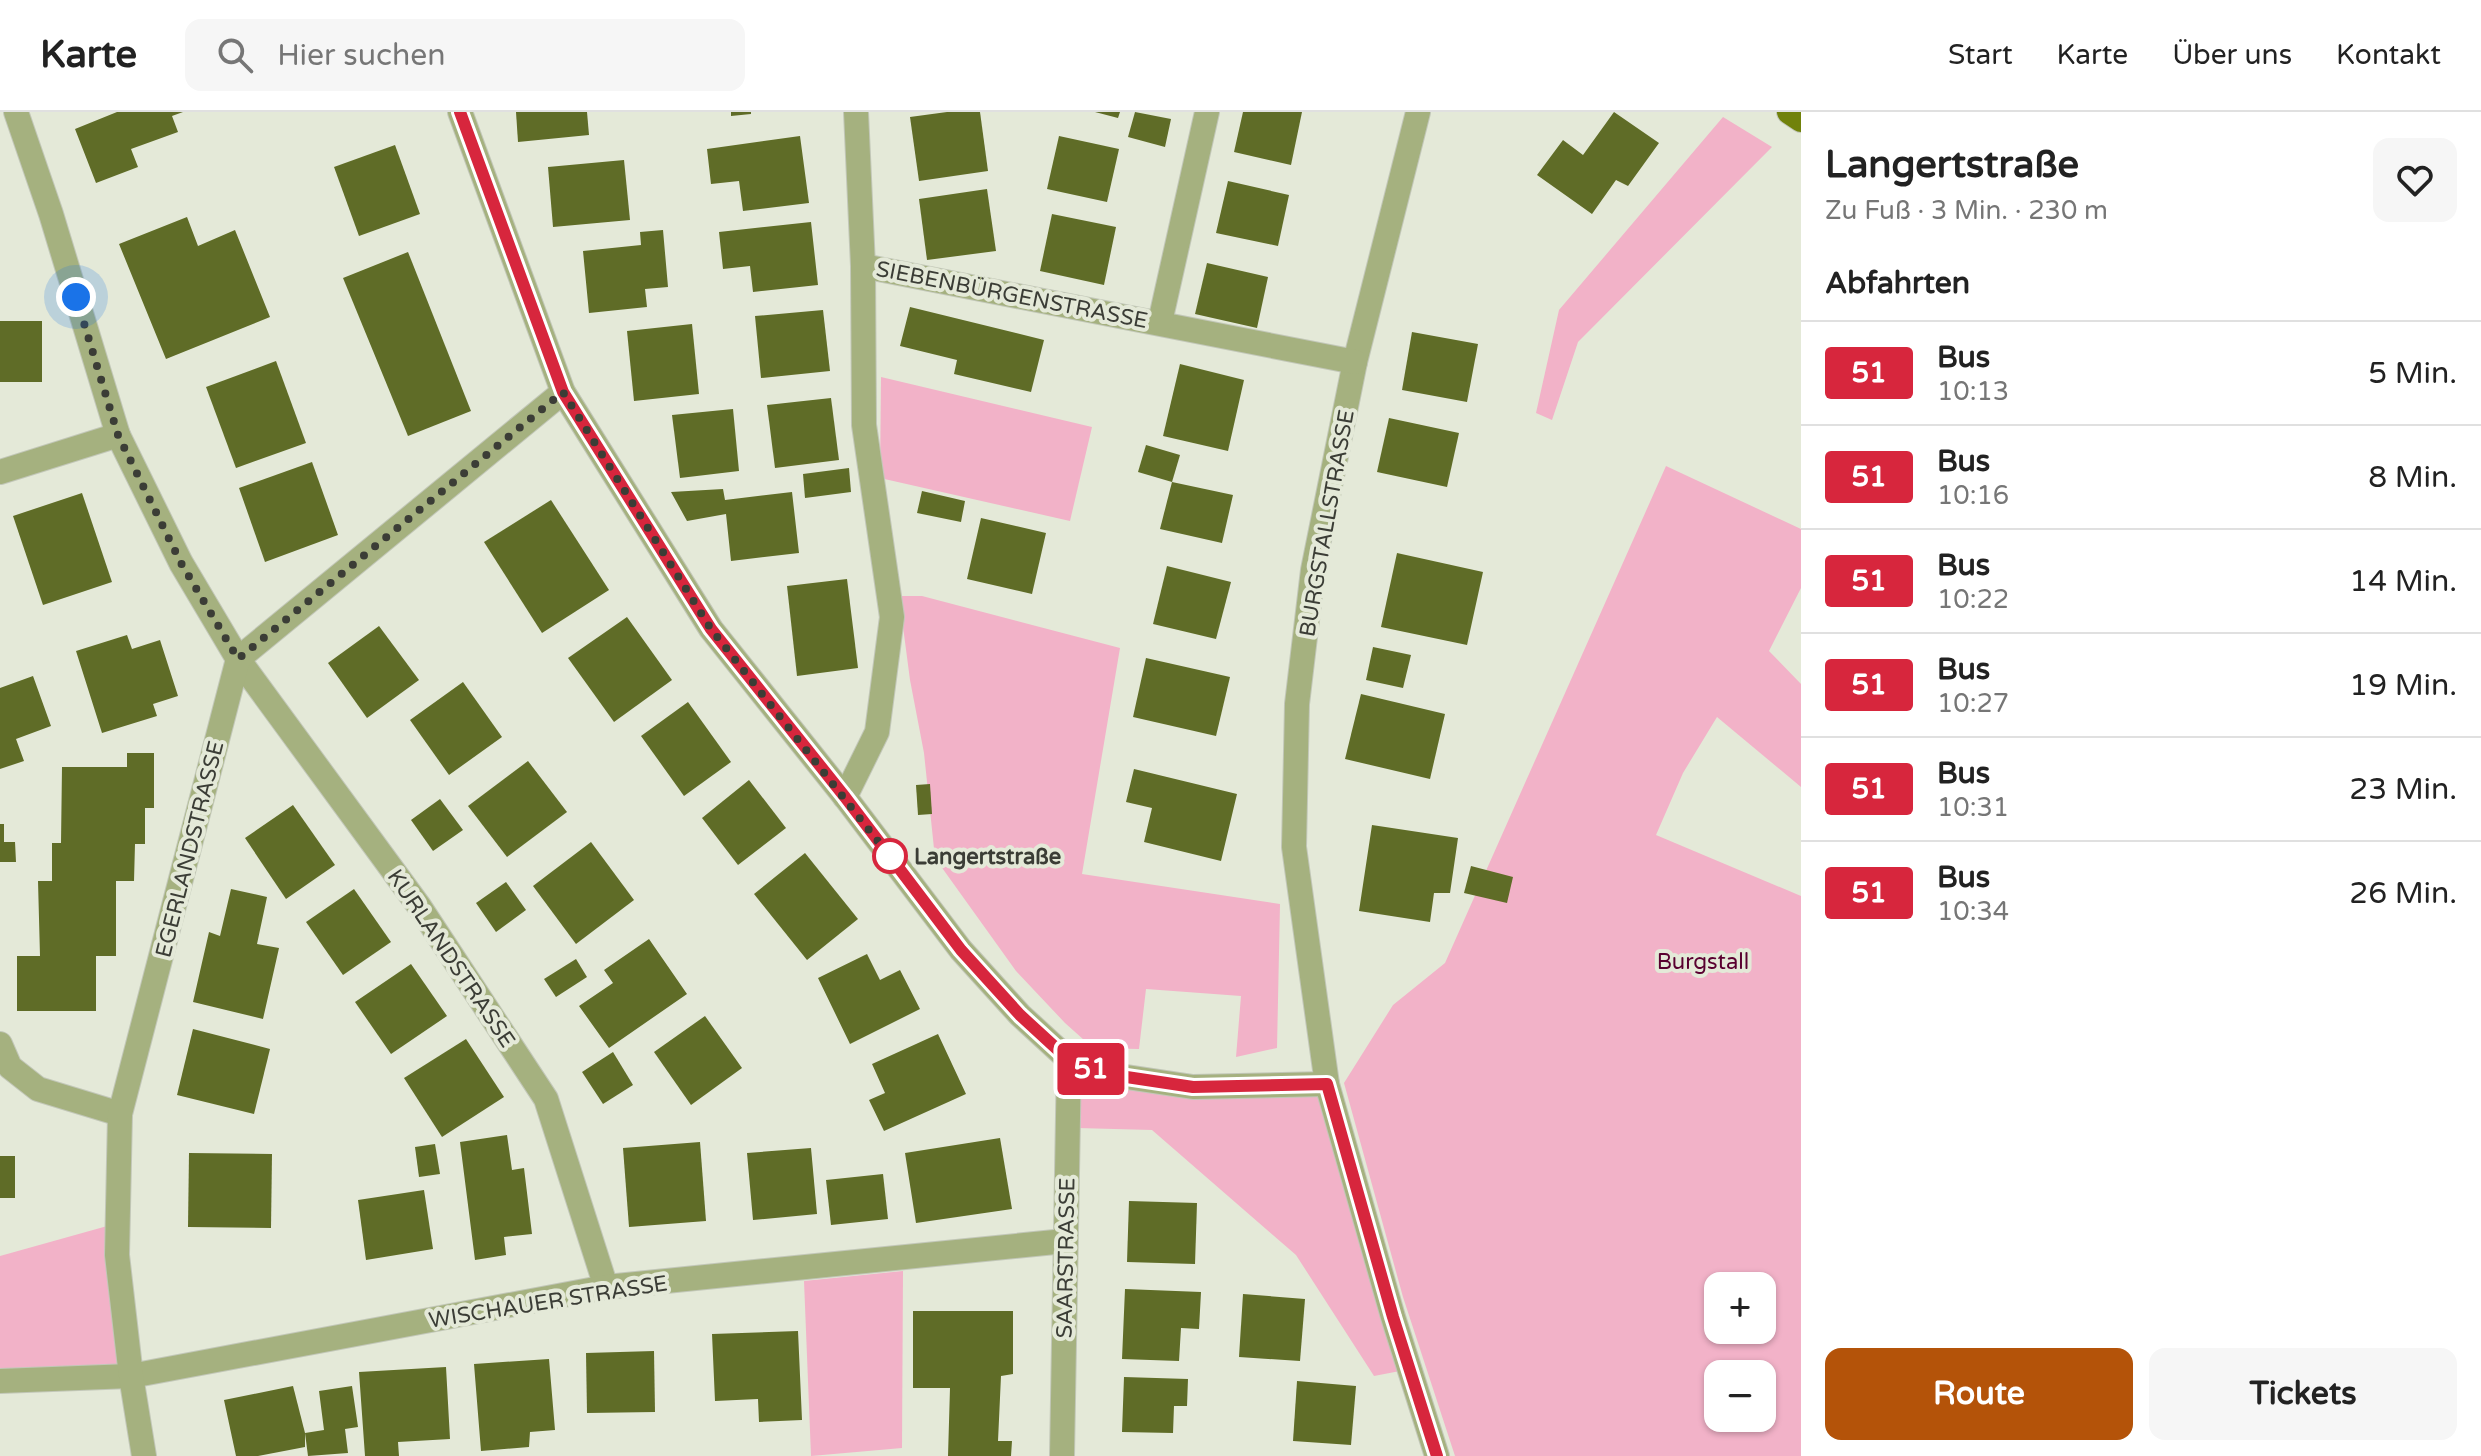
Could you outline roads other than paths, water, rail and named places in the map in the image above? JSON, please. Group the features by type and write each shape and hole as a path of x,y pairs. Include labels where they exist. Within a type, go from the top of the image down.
{"main road":[{"path":"1789,112 1801,120"}],"street":[{"name":"KURLANDSTRASSE","path":"16,112 51,214 118,435 181,563 238,659 419,906 546,1099 606,1287"},
{"path":"460,112 563,392 711,629 845,797 961,950 1020,1015 1069,1060 1100,1073 1193,1087 1327,1084 1393,1317 1437,1456"},
{"path":"845,797 877,732 892,617 864,425 863,266 856,112"},
{"name":"SIEBENBÜRGENSTRASSE","path":"1160,322 1207,112"},
{"name":"BURGSTALLSTRASSE","path":"1327,1084 1294,847 1297,704 1313,570 1355,362 1418,112"},
{"name":"SIEBENBÜRGENSTRASSE","path":"863,266 1355,362"},
{"path":"238,659 563,392"},
{"path":"0,472 118,435"},
{"name":"EGERLANDSTRASSE","path":"144,1456 117,1255 120,1114 238,659"},
{"path":"0,1044 10,1067 38,1089 120,1114"},
{"name":"SAARSTRASSE","path":"1062,1456 1069,1060"},
{"name":"WISCHAUER STRASSE","path":"0,1381 131,1376 606,1287 1065,1241"}],"place":[{"name":"Langertstraße","path":"890,856"}],"park label":[{"name":"Burgstall","path":"1703,961"}]}
